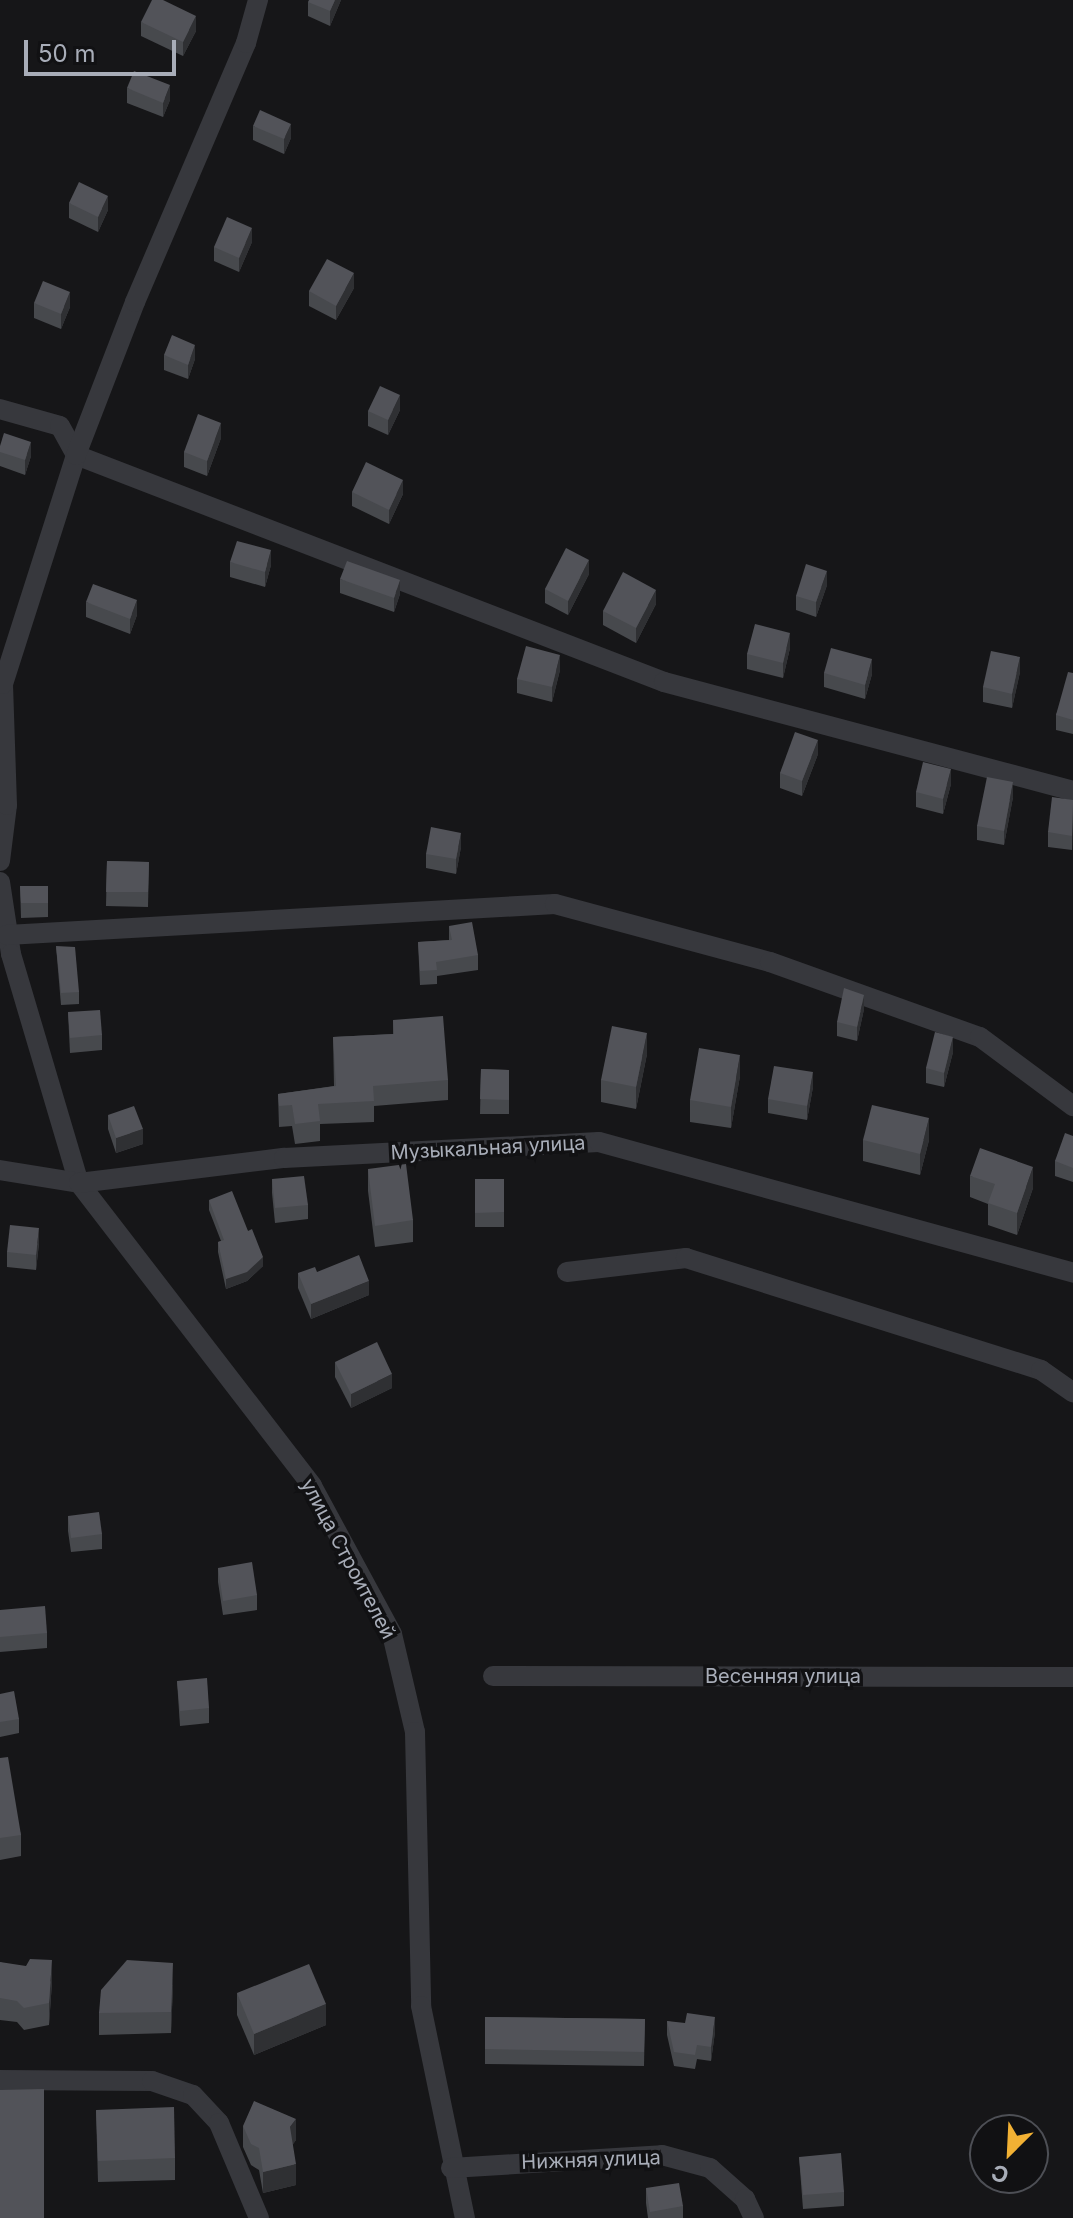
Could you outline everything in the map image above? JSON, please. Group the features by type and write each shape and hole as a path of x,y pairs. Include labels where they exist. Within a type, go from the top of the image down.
{"street":[{"path":"0,861 7,805 3,684 76,455 135,302 246,43 258,0"},
{"path":"0,409 60,426 76,455 664,682 1073,791"},
{"name":"улица Строителей","path":"0,882 7,935 79,1183 312,1486 392,1634 415,1732 421,2006 451,2168 465,2218"},
{"path":"7,935 555,904 770,962 980,1037 1073,1106"},
{"name":"Музыкальная улица","path":"0,1170 79,1183 284,1158 599,1142 1073,1273"},
{"path":"567,1272 686,1258 1041,1370 1073,1392"},
{"name":"Весенняя улица","path":"493,1676 1073,1677"},
{"path":"0,2080 152,2081 193,2095 219,2123 259,2218"},
{"name":"Нижняя улица","path":"451,2168 662,2155 710,2168 745,2199 754,2218"}],"building":[{"path":"152,0 163,0 196,16 183,42 141,22"},
{"path":"309,0 335,0 330,11"},
{"path":"134,71 170,85 163,103 127,88"},
{"path":"260,110 291,124 284,139 253,126"},
{"path":"79,182 108,196 98,217 69,203"},
{"path":"227,217 252,228 239,258 214,247"},
{"path":"327,259 354,273 336,306 309,291"},
{"path":"43,281 70,292 61,314 34,303"},
{"path":"172,335 195,345 188,365 164,355"},
{"path":"380,386 400,395 388,420 368,411"},
{"path":"198,414 221,423 207,461 184,452"},
{"path":"4,433 31,442 25,460 0,452"},
{"path":"366,462 403,480 389,510 352,492"},
{"path":"237,541 271,550 265,572 230,562"},
{"path":"566,548 589,560 568,601 545,589"},
{"path":"347,561 400,580 394,598 340,579"},
{"path":"806,564 827,571 816,602 796,596"},
{"path":"623,572 656,590 636,628 603,611"},
{"path":"93,584 137,600 130,619 86,602"},
{"path":"755,624 790,633 783,663 747,654"},
{"path":"526,646 560,655 552,687 517,679"},
{"path":"831,648 872,659 865,685 824,673"},
{"path":"991,651 1020,657 1012,694 983,687"},
{"path":"1068,672 1073,673 1073,720 1056,715"},
{"path":"795,732 818,740 802,781 780,773"},
{"path":"923,762 951,769 943,799 916,792"},
{"path":"987,777 1013,782 1004,831 977,826"},
{"path":"1052,797 1073,800 1072,836 1048,832"},
{"path":"431,827 461,833 456,859 426,854"},
{"path":"107,861 149,862 148,892 106,892"},
{"path":"20,886 48,886 48,903 21,903"},
{"path":"472,922 478,955 436,962 437,970 420,971 418,942 452,940 449,926"},
{"path":"56,946 75,947 79,992 61,993"},
{"path":"844,988 864,995 857,1027 837,1022"},
{"path":"100,1010 102,1035 70,1038 68,1012"},
{"path":"443,1016 448,1080 373,1086 374,1101 318,1104 320,1121 295,1124 292,1105 279,1106 278,1094 336,1086 333,1037 394,1034 393,1020"},
{"path":"612,1026 647,1033 636,1087 601,1080"},
{"path":"935,1032 953,1037 944,1073 926,1068"},
{"path":"699,1048 740,1055 731,1107 690,1100"},
{"path":"774,1066 813,1072 807,1106 768,1099"},
{"path":"481,1069 509,1070 509,1100 480,1099"},
{"path":"872,1105 929,1118 920,1154 863,1140"},
{"path":"134,1106 143,1129 116,1138 108,1115"},
{"path":"1065,1133 1073,1136 1073,1168 1055,1161"},
{"path":"980,1148 1033,1167 1017,1213 988,1203 995,1184 970,1176"},
{"path":"406,1164 413,1220 375,1226 368,1169"},
{"path":"304,1176 308,1205 275,1208 272,1179"},
{"path":"475,1179 504,1179 504,1212 475,1213"},
{"path":"232,1191 248,1231 252,1229 263,1257 247,1272 226,1279 218,1242 224,1240 209,1200"},
{"path":"10,1225 39,1228 36,1255 7,1252"},
{"path":"359,1255 369,1281 311,1304 298,1273 315,1267 317,1272"},
{"path":"377,1342 392,1374 351,1394 335,1362"},
{"path":"99,1512 102,1534 71,1538 68,1516"},
{"path":"252,1562 257,1595 223,1601 218,1568"},
{"path":"45,1606 47,1633 0,1637 0,1610"},
{"path":"207,1678 209,1708 180,1711 177,1681"},
{"path":"14,1691 19,1719 0,1722 0,1694"},
{"path":"8,1757 21,1835 0,1838 0,1758"},
{"path":"30,1959 52,1960 49,2003 24,2008 17,2001 0,1998 0,1962 26,1966"},
{"path":"127,1960 173,1963 171,2012 99,2013 101,1990"},
{"path":"309,1964 326,2004 254,2034 237,1993"},
{"path":"687,2013 715,2017 711,2047 697,2045 695,2055 674,2052 667,2021 685,2023"},
{"path":"485,2017 645,2019 644,2052 485,2049"},
{"path":"44,2089 44,2218 0,2218 0,2090"},
{"path":"254,2101 296,2119 290,2127 296,2164 263,2172 259,2148 251,2144 243,2126"},
{"path":"174,2107 175,2158 98,2161 96,2110"},
{"path":"841,2153 844,2192 803,2195 799,2157"},
{"path":"679,2183 683,2206 650,2212 646,2188"}]}
